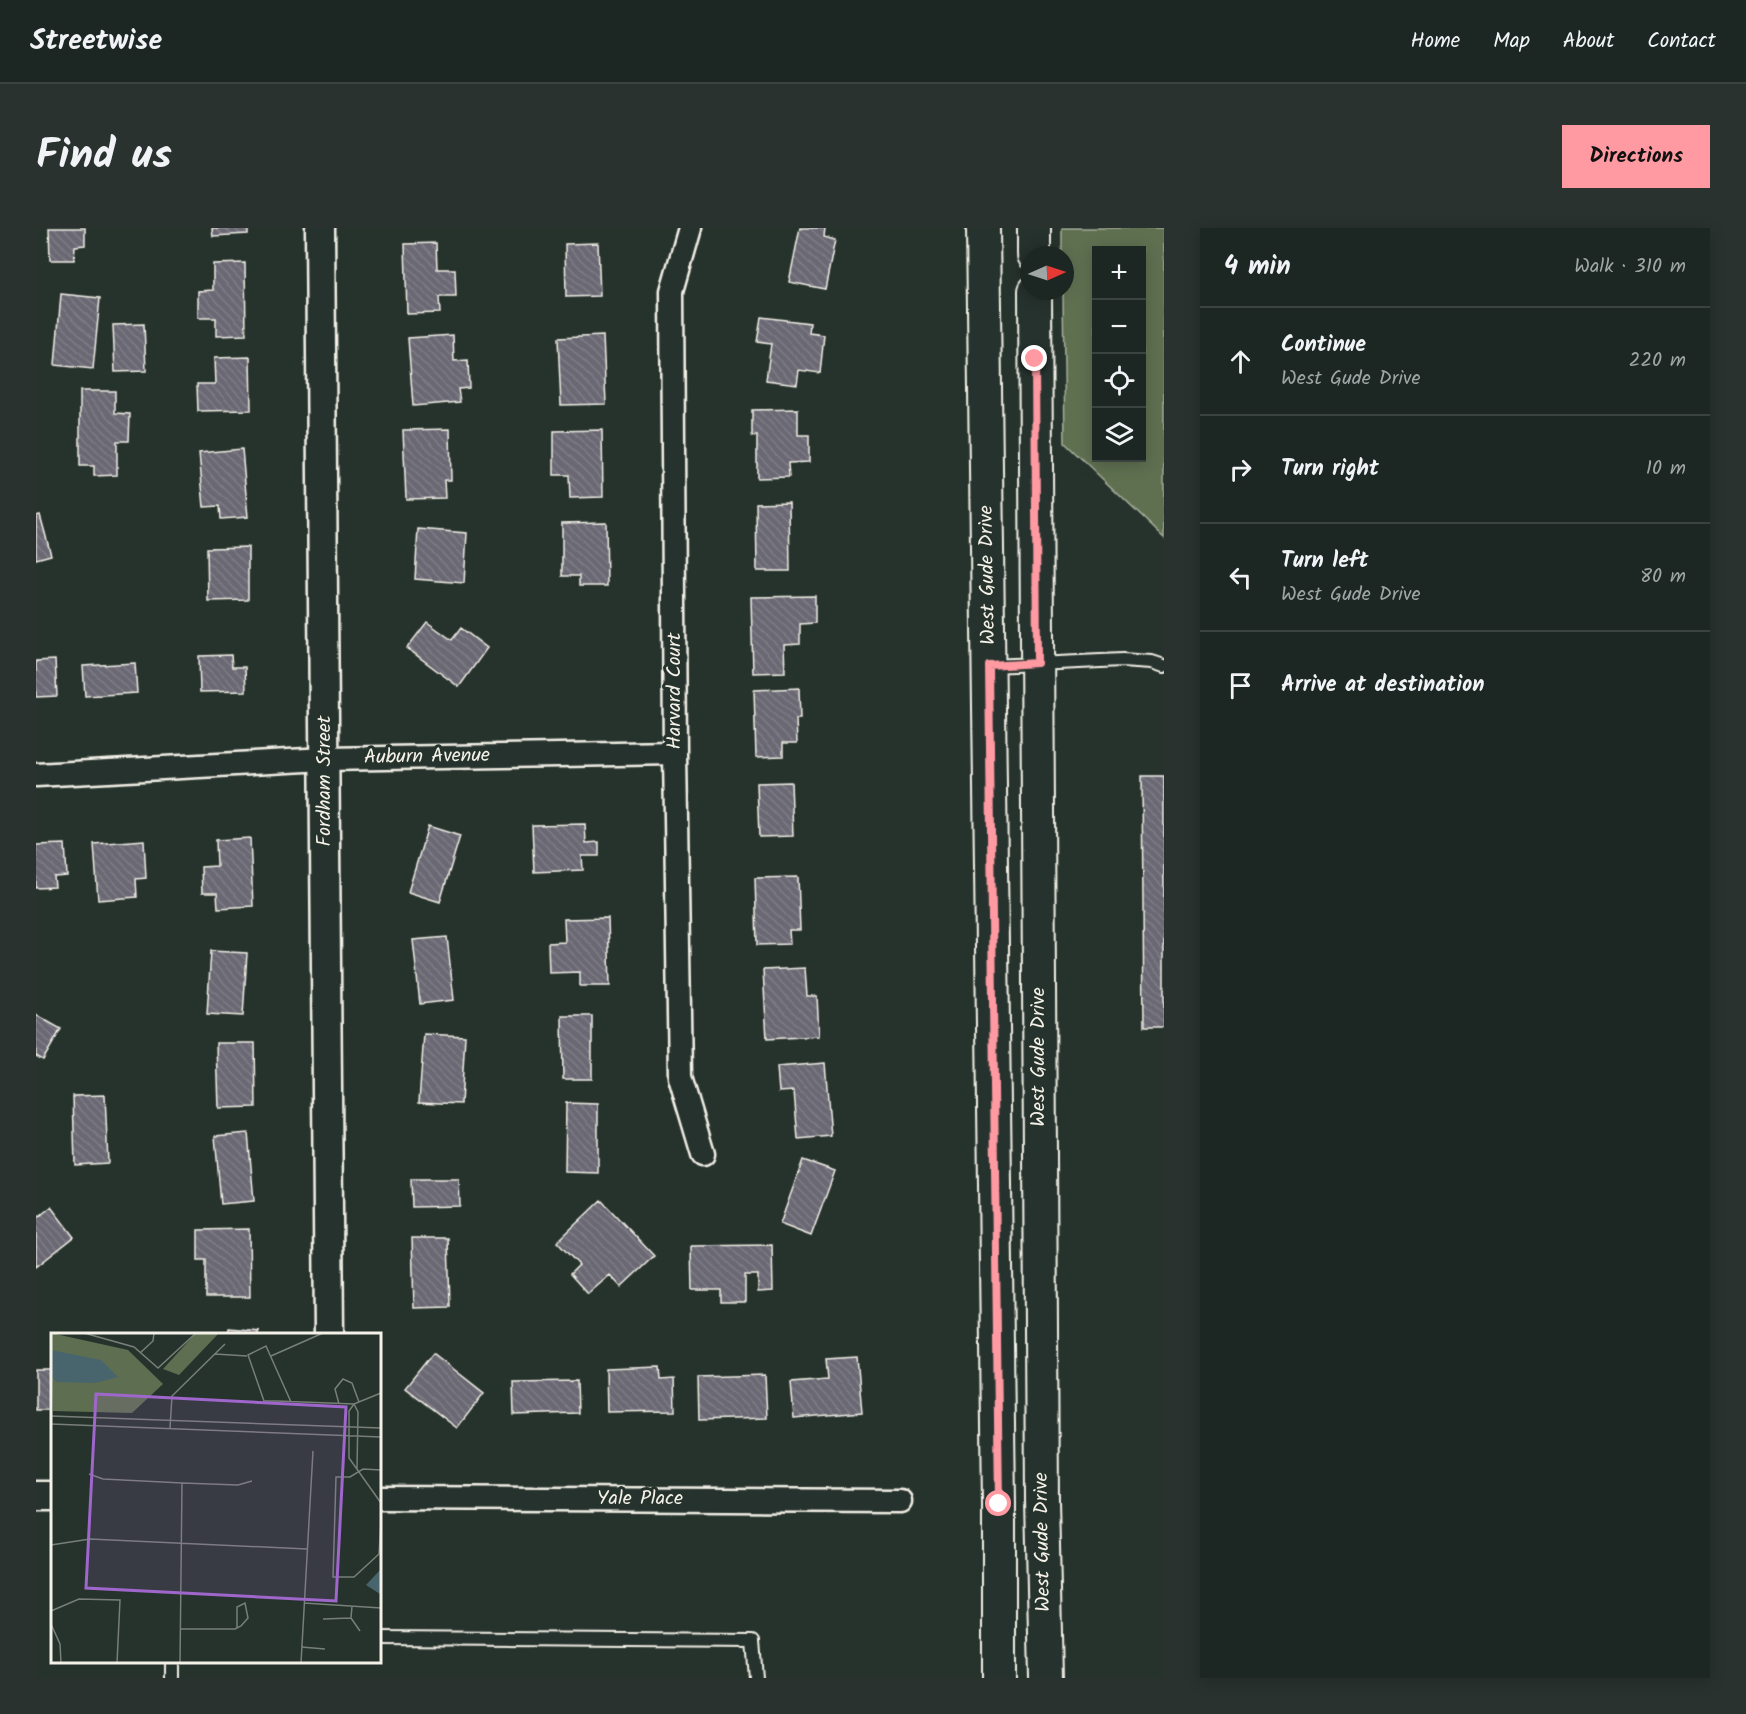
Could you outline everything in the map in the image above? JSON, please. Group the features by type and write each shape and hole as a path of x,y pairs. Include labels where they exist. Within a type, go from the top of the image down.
{"main road":[{"name":"West Gude Drive","path":"983,228 999,1504 999,1678"},
{"path":"1034,228 1034,246"},
{"name":"West Gude Drive","path":"1035,300 1042,1500 1046,1678"}],"street":[{"name":"Fordham Street","path":"320,228 329,1333"},
{"name":"Harvard Court","path":"690,228 672,291 675,753 680,1077 703,1154"},
{"name":"Auburn Avenue","path":"36,775 325,759 675,753"},
{"name":"Yale Place","path":"381,1498 900,1501"}],"lane":[{"path":"989,666 1122,660 1152,662 1164,666"},
{"path":"381,1638 753,1641 756,1678"}],"green space":[{"path":"1062,228 1164,228 1164,538 1065,443 1063,300 1074,300 1074,246 1062,246"}],"building":[{"path":"49,228 85,228 85,245 75,246 74,260 50,260"},
{"path":"212,228 248,228 248,234 213,236"},
{"path":"800,228 825,228 824,237 835,240 825,289 789,282"},
{"path":"436,243 437,269 455,269 456,297 439,297 440,313 407,314 405,244"},
{"path":"598,243 600,296 566,297 565,244"},
{"path":"245,263 246,335 216,336 216,318 198,318 198,291 213,290 213,264"},
{"path":"61,294 100,298 93,369 55,365"},
{"path":"761,317 810,323 809,333 824,335 820,373 799,370 797,384 766,380 771,344 757,342"},
{"path":"144,324 146,371 115,372 113,325"},
{"path":"453,335 454,361 468,360 469,388 458,389 460,402 413,406 408,338"},
{"path":"603,336 606,404 561,405 558,338"},
{"path":"250,357 251,410 198,411 197,384 215,384 214,358"},
{"path":"80,391 115,391 115,413 130,414 129,441 117,441 117,475 94,476 94,466 80,466"},
{"path":"798,409 798,435 809,435 809,462 788,463 789,477 757,478 757,436 752,436 752,410"},
{"path":"450,429 451,480 444,480 445,498 406,499 403,430"},
{"path":"602,430 603,497 570,498 569,475 554,475 554,431"},
{"path":"242,449 248,517 221,519 220,506 204,507 199,453"},
{"path":"789,502 790,571 757,571 756,503"},
{"path":"40,515 51,555 36,559 36,516"},
{"path":"606,522 607,586 579,586 579,576 562,576 562,523"},
{"path":"418,529 467,533 464,583 415,579"},
{"path":"248,547 248,600 208,601 207,548"},
{"path":"815,596 815,623 800,624 800,644 784,645 785,672 753,673 751,597"},
{"path":"427,622 452,640 461,628 487,648 459,687 407,648"},
{"path":"231,655 232,667 245,667 246,691 200,692 199,656"},
{"path":"55,660 57,696 36,697 36,661"},
{"path":"135,663 137,693 85,696 83,666"},
{"path":"799,688 800,719 796,719 797,743 783,743 783,756 756,757 754,690"},
{"path":"1142,776 1164,776 1164,1027 1144,1027"},
{"path":"791,782 793,836 759,837 757,783"},
{"path":"585,824 586,843 599,842 599,856 582,856 583,870 534,872 532,825"},
{"path":"428,826 460,836 440,902 408,892"},
{"path":"250,838 253,906 218,908 217,893 202,893 201,867 217,866 216,840"},
{"path":"144,840 146,878 136,879 137,897 98,900 94,844"},
{"path":"65,844 67,876 54,877 55,887 36,888 36,845"},
{"path":"798,877 800,930 789,930 790,944 757,945 755,878"},
{"path":"608,918 610,986 580,986 580,972 549,973 548,943 565,942 564,919"},
{"path":"447,937 454,1000 420,1004 413,940"},
{"path":"211,951 247,953 243,1016 207,1014"},
{"path":"805,968 807,996 817,996 819,1036 767,1039 763,970"},
{"path":"36,1015 61,1029 43,1060 36,1056"},
{"path":"562,1016 592,1016 592,1079 563,1079"},
{"path":"424,1034 465,1036 461,1104 419,1102"},
{"path":"216,1043 255,1043 256,1107 218,1108"},
{"path":"825,1063 831,1136 798,1139 794,1091 779,1092 777,1067"},
{"path":"105,1095 108,1163 75,1165 73,1096"},
{"path":"566,1103 598,1104 598,1173 565,1172"},
{"path":"248,1133 254,1201 221,1204 215,1136"},
{"path":"803,1160 835,1171 811,1236 780,1224"},
{"path":"411,1179 459,1179 460,1206 412,1207"},
{"path":"601,1200 654,1256 621,1287 610,1275 588,1294 570,1274 579,1265 557,1242"},
{"path":"51,1207 74,1237 36,1267 36,1219"},
{"path":"249,1229 250,1297 206,1297 206,1260 198,1260 198,1230"},
{"path":"412,1238 448,1238 450,1307 414,1308"},
{"path":"772,1245 773,1291 758,1292 758,1275 745,1275 745,1302 721,1302 721,1290 692,1290 691,1246"},
{"path":"229,1328 259,1331 258,1333 228,1333"},
{"path":"433,1353 484,1393 457,1428 405,1388"},
{"path":"857,1357 862,1412 794,1418 791,1382 828,1379 826,1359"},
{"path":"660,1367 661,1380 674,1379 675,1411 607,1412 606,1369"},
{"path":"36,1370 51,1370 51,1410 36,1410"},
{"path":"765,1375 767,1418 699,1420 698,1377"},
{"path":"577,1381 578,1413 514,1415 513,1382"}],"route":[{"path":"999,1504 989,666 1037,663 1035,359"}]}
